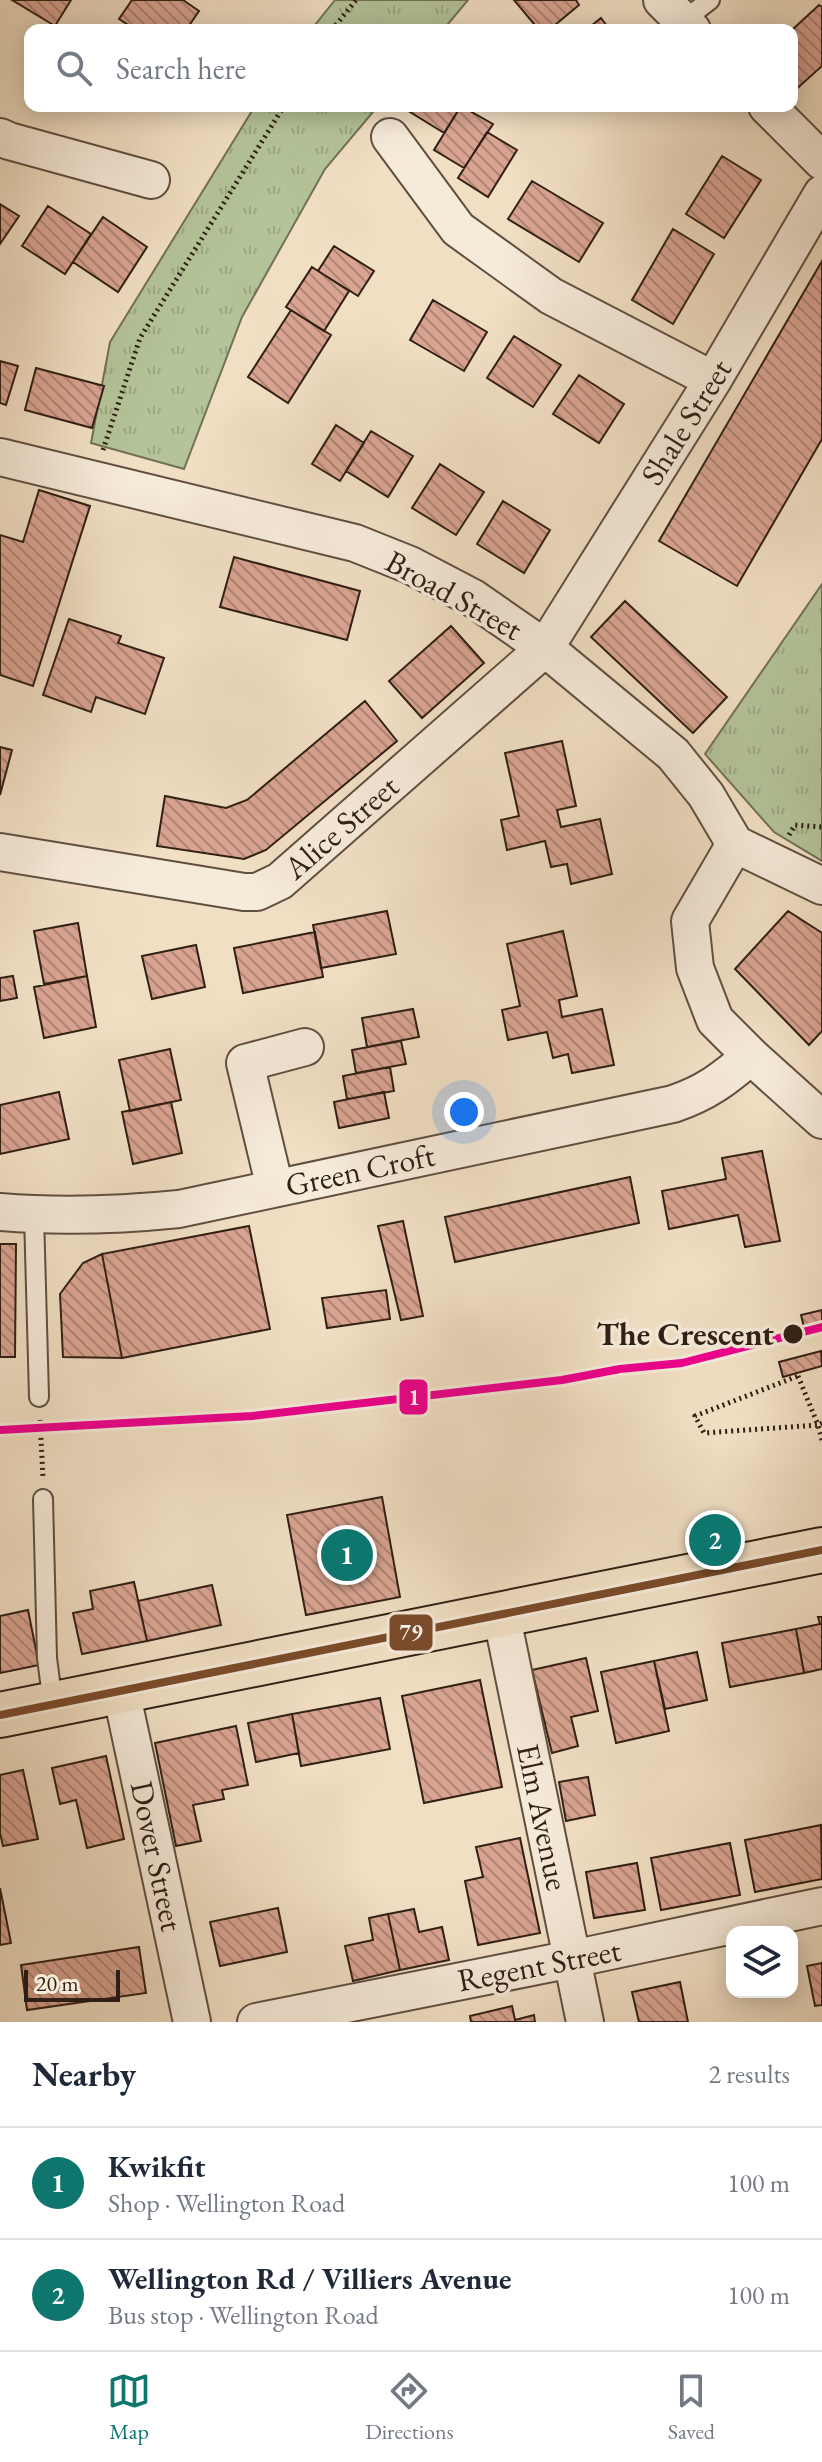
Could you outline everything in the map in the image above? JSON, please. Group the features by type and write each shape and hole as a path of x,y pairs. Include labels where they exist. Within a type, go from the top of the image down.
{"highway":[{"path":"0,1715 822,1550"}],"street":[{"path":"773,112 822,161"},
{"path":"0,137 151,180"},
{"path":"390,137 458,229 551,296 713,380"},
{"name":"Shale Street","path":"545,648 713,380 822,194"},
{"name":"Broad Street","path":"0,457 355,543 410,565 473,598 545,648 673,754 706,795 735,844"},
{"name":"Alice Street","path":"0,852 257,892 280,881 545,648"},
{"path":"822,886 735,844 690,921 695,968 715,1020 822,1120"},
{"path":"275,1188 245,1063 305,1047"},
{"name":"Green Croft","path":"17,1213 119,1215 179,1209 673,1104 718,1084 751,1056"},
{"name":"Elm Avenue","path":"501,1613 585,2022"},
{"name":"Dover Street","path":"121,1691 192,2022"},
{"name":"Regent Street","path":"256,2022 822,1906"}],"lane":[{"path":"17,1213 39,1397"},
{"path":"43,1499 47,1658 53,1704"}],"path":[{"path":"337,24 356,0"},
{"path":"93,479 140,338 280,112"},
{"path":"820,1424 704,1433 695,1416 798,1376 820,1424 822,1440"},
{"path":"39,1397 43,1499"}],"green space":[{"path":"335,0 468,0 448,24 316,24"},
{"path":"251,112 373,112 325,169 242,317 184,469 91,443 110,342"},
{"path":"822,584 822,861 774,832 705,754"}],"building":[{"path":"12,0 71,0 56,24"},
{"path":"132,0 183,0 199,11 190,24 127,24 119,19"},
{"path":"514,0 576,0 579,5 556,24 534,24"},
{"path":"819,5 822,7 822,66 798,88 798,24"},
{"path":"410,112 457,112 444,133"},
{"path":"457,112 472,112 493,124 464,168 434,150"},
{"path":"487,132 517,150 488,197 458,178"},
{"path":"722,156 761,180 724,238 686,214"},
{"path":"532,181 603,223 579,262 508,219"},
{"path":"0,204 19,216 0,244"},
{"path":"48,206 91,234 65,274 22,246"},
{"path":"103,217 147,247 118,292 73,262"},
{"path":"673,229 714,254 673,324 632,300"},
{"path":"334,246 374,271 358,296 318,271"},
{"path":"822,261 822,439 737,586 659,541"},
{"path":"312,267 349,291 324,331 286,307"},
{"path":"433,300 487,332 464,371 410,340"},
{"path":"291,310 331,335 288,403 248,377"},
{"path":"514,336 561,365 533,407 487,378"},
{"path":"0,361 18,366 6,405 0,403"},
{"path":"36,368 104,386 92,428 25,410"},
{"path":"579,375 624,404 599,443 553,414"},
{"path":"336,425 364,443 340,481 312,464"},
{"path":"371,431 413,456 388,497 346,471"},
{"path":"440,464 484,492 456,535 412,508"},
{"path":"39,490 90,506 33,686 0,675 0,535 23,542"},
{"path":"503,501 550,530 524,573 477,544"},
{"path":"234,557 360,591 347,640 220,607"},
{"path":"625,601 727,697 693,733 591,637"},
{"path":"69,619 121,636 118,643 164,658 145,714 96,697 91,712 43,695"},
{"path":"451,626 484,663 422,718 389,681"},
{"path":"365,701 397,741 266,850 244,859 157,846 165,796 226,808 247,800"},
{"path":"562,741 576,806 557,810 561,827 600,819 612,874 571,884 567,864 551,867 545,841 507,850 501,820 519,816 505,753"},
{"path":"0,747 12,750 0,795"},
{"path":"387,911 396,954 321,968 313,925"},
{"path":"788,911 822,933 822,1031 809,1045 735,969"},
{"path":"78,923 87,976 44,984 34,931"},
{"path":"563,931 577,996 559,1000 562,1017 602,1009 614,1065 572,1073 568,1054 553,1058 547,1032 508,1040 502,1010 520,1006 507,944"},
{"path":"315,932 323,977 243,993 234,948"},
{"path":"196,945 205,987 152,999 142,956"},
{"path":"13,976 17,998 0,1001 0,978"},
{"path":"87,976 96,1027 44,1038 34,987"},
{"path":"413,1009 419,1037 367,1047 362,1018"},
{"path":"401,1041 406,1064 356,1073 352,1050"},
{"path":"170,1049 181,1100 130,1111 119,1060"},
{"path":"390,1067 394,1091 347,1099 343,1076"},
{"path":"59,1092 69,1139 0,1154 0,1105"},
{"path":"384,1092 389,1118 339,1128 334,1102"},
{"path":"171,1102 182,1153 133,1164 122,1112"},
{"path":"762,1151 780,1241 745,1247 738,1215 669,1229 662,1191 726,1179 722,1158"},
{"path":"630,1177 639,1223 455,1262 445,1217"},
{"path":"403,1221 423,1316 401,1320 378,1226"},
{"path":"249,1226 270,1329 122,1358 102,1254"},
{"path":"0,1244 16,1244 15,1357 0,1357"},
{"path":"102,1254 122,1358 63,1357 60,1294 83,1263"},
{"path":"386,1290 390,1319 327,1328 322,1298"},
{"path":"822,1310 822,1322 804,1327 801,1315"},
{"path":"821,1351 822,1366 783,1377 779,1362"},
{"path":"382,1497 400,1597 306,1615 287,1515"},
{"path":"134,1582 147,1641 82,1654 73,1613 93,1609 90,1591"},
{"path":"212,1585 221,1625 147,1641 138,1601"},
{"path":"28,1610 39,1665 0,1673 0,1616"},
{"path":"818,1617 822,1617 822,1669 804,1673 796,1629 820,1624"},
{"path":"796,1629 804,1673 730,1687 722,1643"},
{"path":"697,1652 707,1700 665,1709 654,1661"},
{"path":"586,1658 598,1711 571,1717 578,1746 552,1753 532,1670"},
{"path":"654,1661 669,1731 616,1743 601,1672"},
{"path":"480,1680 502,1787 424,1803 402,1696"},
{"path":"380,1698 390,1749 301,1766 292,1714"},
{"path":"292,1714 299,1753 256,1762 248,1723"},
{"path":"236,1726 248,1785 222,1790 224,1799 193,1805 201,1841 176,1846 155,1743"},
{"path":"106,1756 124,1839 87,1848 76,1800 60,1804 52,1768"},
{"path":"23,1770 38,1839 3,1846 0,1833 0,1775"},
{"path":"588,1777 595,1815 566,1821 559,1782"},
{"path":"821,1825 822,1879 755,1892 745,1840"},
{"path":"520,1838 540,1933 478,1945 465,1881 483,1877 476,1847"},
{"path":"730,1843 740,1895 661,1910 651,1858"},
{"path":"637,1863 645,1910 594,1918 586,1872"},
{"path":"0,1888 11,1943 0,1945"},
{"path":"278,1908 287,1952 220,1966 210,1922"},
{"path":"414,1909 419,1932 442,1927 449,1960 400,1970 388,1914"},
{"path":"388,1914 400,1970 353,1981 345,1946 373,1940 369,1918"},
{"path":"139,1947 146,1993 27,2010 21,1965"},
{"path":"822,1963 822,2005 815,2006 807,1966"},
{"path":"680,1982 688,2022 639,2022 632,1992"},
{"path":"512,2006 515,2020 534,2015 535,2022 471,2022 470,2016"}],"transit line":[{"name":"1","path":"0,1430 252,1416 562,1380 620,1369 682,1363 822,1327"},
{"name":"79","path":"0,1715 822,1550"}],"place":[{"name":"The Crescent","path":"793,1334"},
{"name":"Wellington Rd / Villiers Avenue","path":"715,1540"},
{"name":"Kwikfit","path":"347,1555"}]}
